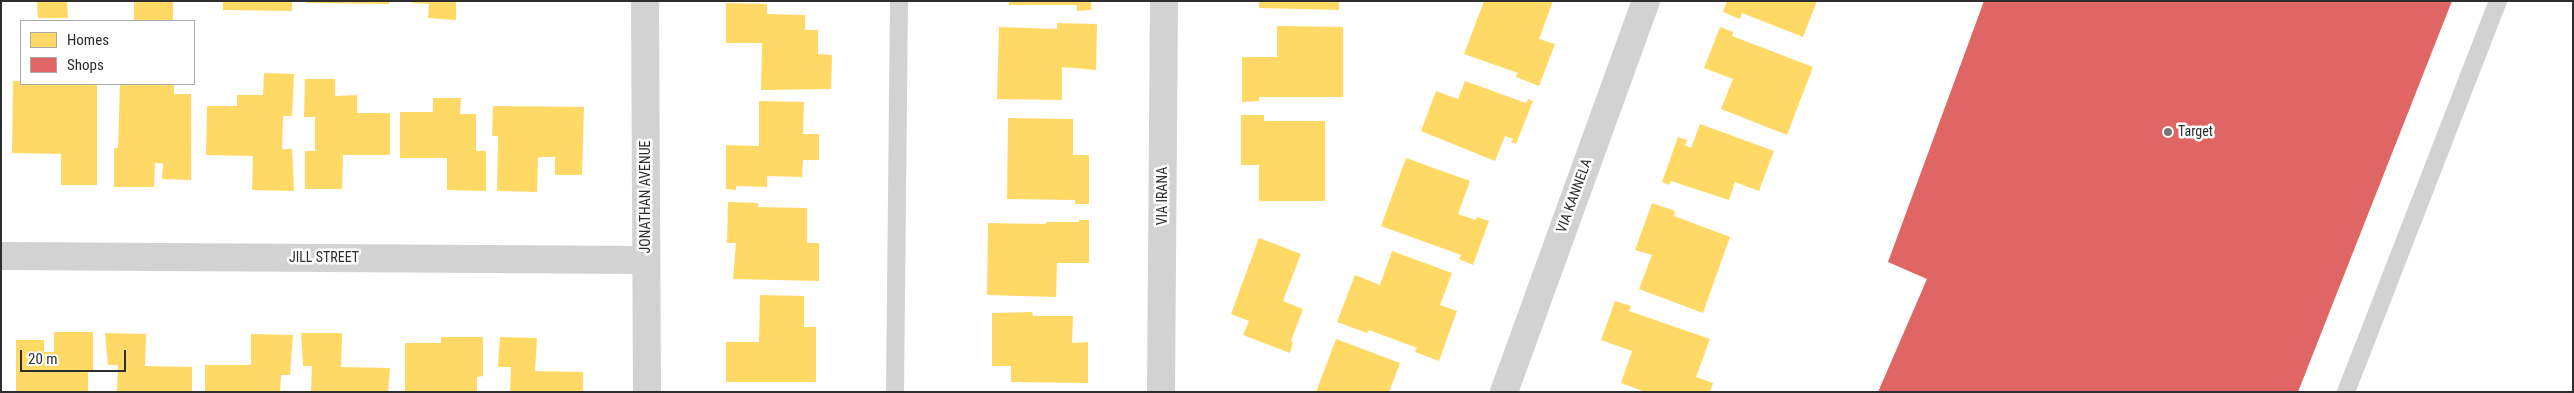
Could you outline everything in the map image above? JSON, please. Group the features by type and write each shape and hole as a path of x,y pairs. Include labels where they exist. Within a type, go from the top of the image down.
{"street":[{"name":"JONATHAN AVENUE","path":"645,1 647,392"},
{"name":"VIA IRANA","path":"1161,392 1164,1"},
{"name":"VIA KANNELA","path":"1504,392 1646,1"},
{"name":"JILL STREET","path":"1,256 646,260"}],"lane":[{"path":"895,392 899,1"},
{"path":"2346,392 2498,1"}],"building: Homes":[{"path":"37,1 67,1 68,18 38,18"},
{"path":"134,1 173,1 173,20 134,20"},
{"path":"223,1 292,1 292,11 223,10"},
{"path":"307,1 389,1 389,4 307,3"},
{"path":"412,1 456,1 456,20 428,18 429,4 412,3"},
{"path":"1009,1 1091,1 1091,10 1077,11 1077,5 1009,5"},
{"path":"1259,1 1339,1 1339,10 1259,8"},
{"path":"1484,1 1553,1 1539,39 1555,44 1539,86 1516,77 1518,73 1464,54"},
{"path":"1727,1 1817,1 1803,37 1742,13 1740,19 1723,12"},
{"path":"726,3 767,4 767,14 805,15 805,30 818,30 818,54 832,55 831,89 761,90 762,43 726,43"},
{"path":"1057,23 1097,24 1096,70 1062,67 1062,100 997,99 999,27 1057,29"},
{"path":"1277,26 1343,27 1343,97 1259,97 1259,101 1242,102 1242,57 1277,57"},
{"path":"1720,27 1733,32 1732,36 1813,67 1787,135 1721,109 1733,79 1704,68"},
{"path":"264,73 294,74 292,116 283,116 282,149 292,149 294,191 252,190 253,156 206,155 207,106 237,106 237,95 263,95"},
{"path":"305,79 335,79 335,96 357,95 357,113 390,113 390,155 343,155 342,189 305,189 305,151 315,151 315,117 304,117"},
{"path":"13,81 20,81 20,85 97,85 97,185 61,185 61,154 12,153"},
{"path":"1465,81 1526,103 1528,99 1533,101 1516,144 1511,142 1513,139 1505,136 1495,161 1421,131 1436,91 1458,99"},
{"path":"120,85 174,85 174,94 191,94 191,180 162,179 163,163 155,163 154,187 114,187 114,148 118,148"},
{"path":"433,98 461,98 460,114 476,114 476,151 486,151 486,191 447,190 447,158 400,158 400,112 433,112"},
{"path":"759,101 804,102 803,134 819,134 819,160 803,160 802,177 767,176 767,187 736,186 736,190 726,189 726,145 759,146"},
{"path":"493,106 584,107 582,175 555,175 555,157 538,157 537,192 497,191 498,136 492,136"},
{"path":"1241,115 1264,115 1264,121 1325,121 1325,201 1259,201 1259,165 1241,165"},
{"path":"1008,118 1073,119 1073,155 1089,155 1089,204 1075,204 1075,200 1007,199"},
{"path":"1700,124 1774,151 1759,191 1735,182 1729,200 1671,181 1669,185 1662,182 1678,137 1687,140 1685,145 1691,148"},
{"path":"1406,158 1470,181 1458,214 1476,220 1477,217 1489,221 1473,265 1459,259 1461,255 1381,226"},
{"path":"728,202 758,203 758,207 807,208 807,243 819,243 819,281 733,279 736,243 727,243"},
{"path":"1652,203 1675,211 1674,216 1730,237 1703,313 1639,289 1652,255 1635,250"},
{"path":"1079,220 1089,220 1089,263 1057,263 1056,297 987,295 988,223 1046,224 1046,222 1079,222"},
{"path":"1259,238 1301,254 1283,301 1303,309 1291,341 1293,342 1290,353 1243,335 1249,321 1231,314"},
{"path":"1392,251 1452,273 1440,305 1457,311 1439,361 1415,352 1417,348 1369,330 1367,333 1337,322 1355,275 1380,285"},
{"path":"760,295 804,296 804,327 816,327 816,382 726,382 726,342 759,342"},
{"path":"1615,301 1631,306 1629,311 1710,339 1696,377 1713,383 1710,392 1645,392 1621,383 1632,351 1601,340"},
{"path":"1032,312 1033,316 1073,316 1072,343 1088,342 1088,383 1011,382 1011,366 992,366 992,313"},
{"path":"54,332 93,332 93,372 88,372 88,392 16,392 16,340 44,340 44,352 54,352"},
{"path":"105,333 146,334 145,366 192,367 192,392 117,392 118,365 108,365"},
{"path":"301,333 342,333 341,367 390,368 388,392 311,392 312,366 303,366"},
{"path":"251,334 293,335 290,375 281,375 280,392 205,392 205,365 251,365"},
{"path":"441,337 483,337 483,376 477,377 477,392 405,392 405,343 441,343"},
{"path":"500,337 537,338 535,371 583,372 583,392 510,392 511,367 498,367"},
{"path":"1336,339 1400,363 1389,392 1316,392"}],"building: Shops":[{"name":"Target","path":"1984,1 2452,1 2298,392 1878,392 1927,279 1888,262"}],"place":[{"name":"Target","path":"2168,132"}]}
